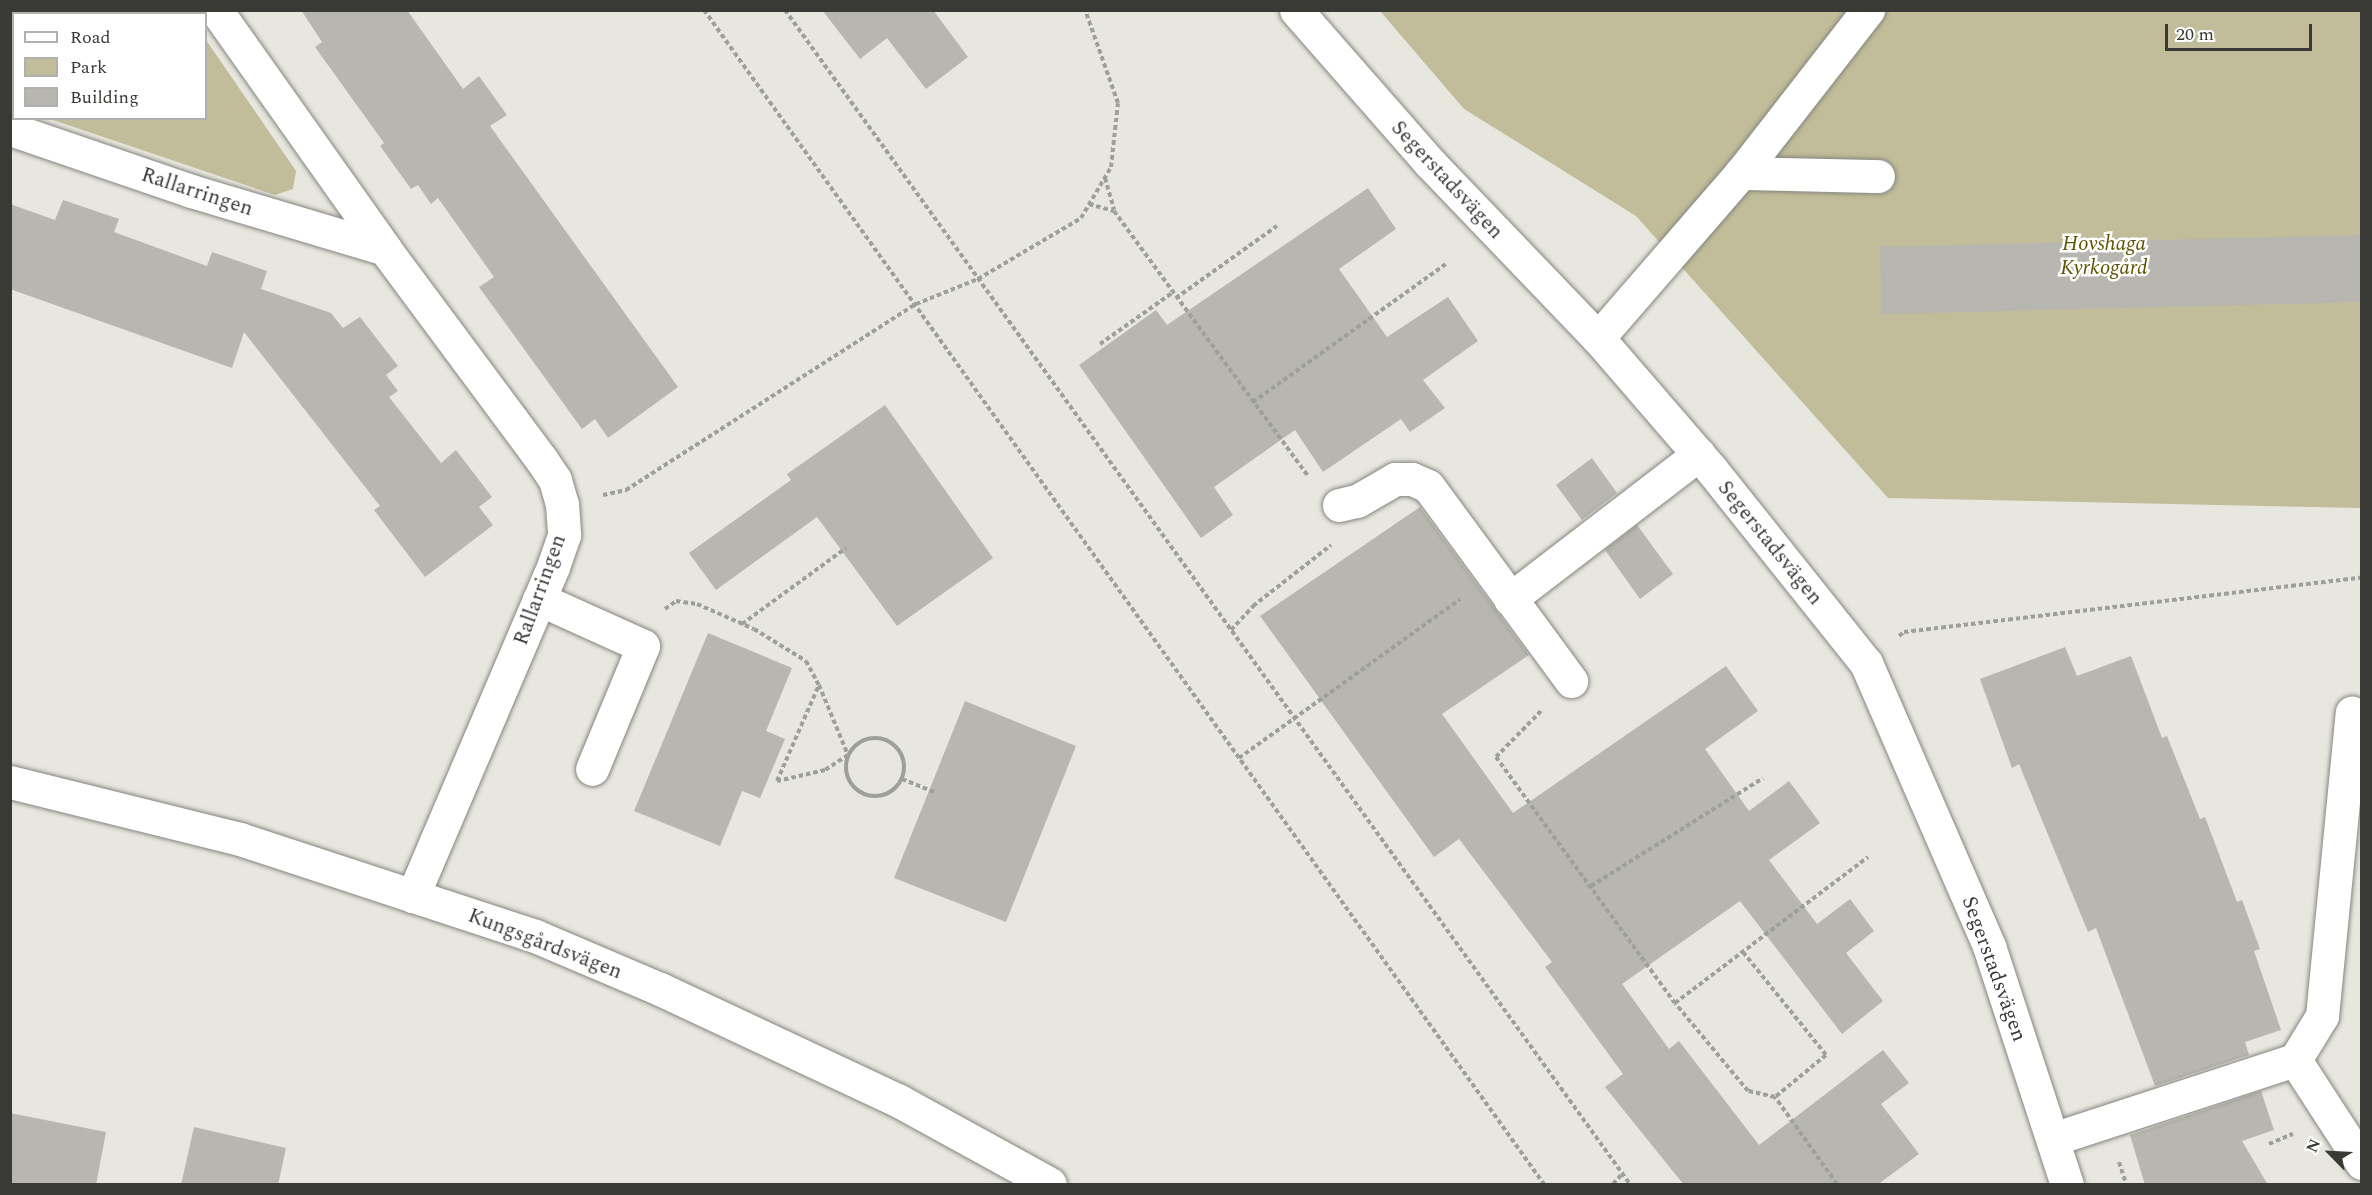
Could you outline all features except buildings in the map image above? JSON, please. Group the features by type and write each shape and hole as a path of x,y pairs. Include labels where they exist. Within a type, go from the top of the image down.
{"street":[{"name":"Rallarringen","path":"216,10 385,249 541,459 555,480 562,504 564,535 413,896"},
{"name":"Segerstadsvägen","path":"1296,10 1430,164 1598,338 1699,454 1866,663 1989,946 2067,1185"},
{"path":"1598,338 1741,173 1868,10"},
{"name":"Rallarringen","path":"10,129 191,191 385,249"},
{"path":"1741,173 1878,176"},
{"path":"1502,587 1699,454"},
{"path":"1339,505 1357,501 1395,479 1412,479 1428,486 1571,681"},
{"path":"539,599 643,646 592,769"},
{"path":"2053,1139 2295,1060 2322,1016 2352,712"},
{"name":"Kungsgårdsvägen","path":"10,782 240,839 535,936 660,989 899,1101 1050,1185"},
{"path":"2295,1060 2361,1163"}],"path":[{"path":"704,10 1544,1185"},
{"path":"785,10 1231,630 1297,717 1630,1185"},
{"path":"562,504 626,490 915,304 978,279 1081,218 1111,167 1118,103 1085,10"},
{"path":"1105,178 1114,210 1172,293 1321,495 1339,505 1331,545 1253,606 1231,630"},
{"path":"1089,204 1114,210"},
{"path":"1176,298 1277,226"},
{"path":"1253,402 1446,264"},
{"path":"1100,344 1172,293"},
{"path":"742,624 846,548"},
{"path":"1866,663 1904,632 2361,577"},
{"path":"1239,758 1297,717 1502,587"},
{"path":"643,646 660,613 676,601 697,604 742,624 806,661 819,686 848,755 846,770 851,784 863,794 878,796 892,791 902,779 904,764 898,750 887,740 872,738 858,743 848,755 825,770 777,781 819,686"},
{"path":"1571,681 1496,757 1676,1003 1748,1091 1775,1097 1837,1185"},
{"path":"1592,886 1763,778"},
{"path":"902,779 935,792"},
{"path":"1676,1003 1868,857"},
{"path":"1743,952 1826,1055 1775,1097"},
{"path":"1613,1185 1623,1173"}],"green space":[{"path":"185,10 186,12 12,12 12,106 11,11"},
{"name":"Hovshaga Kyrkogård","path":"1380,11 2361,11 2361,508 1888,498 1636,216 1464,109"},
{"path":"207,41 296,171 293,189 275,195 53,120 207,120"}]}
